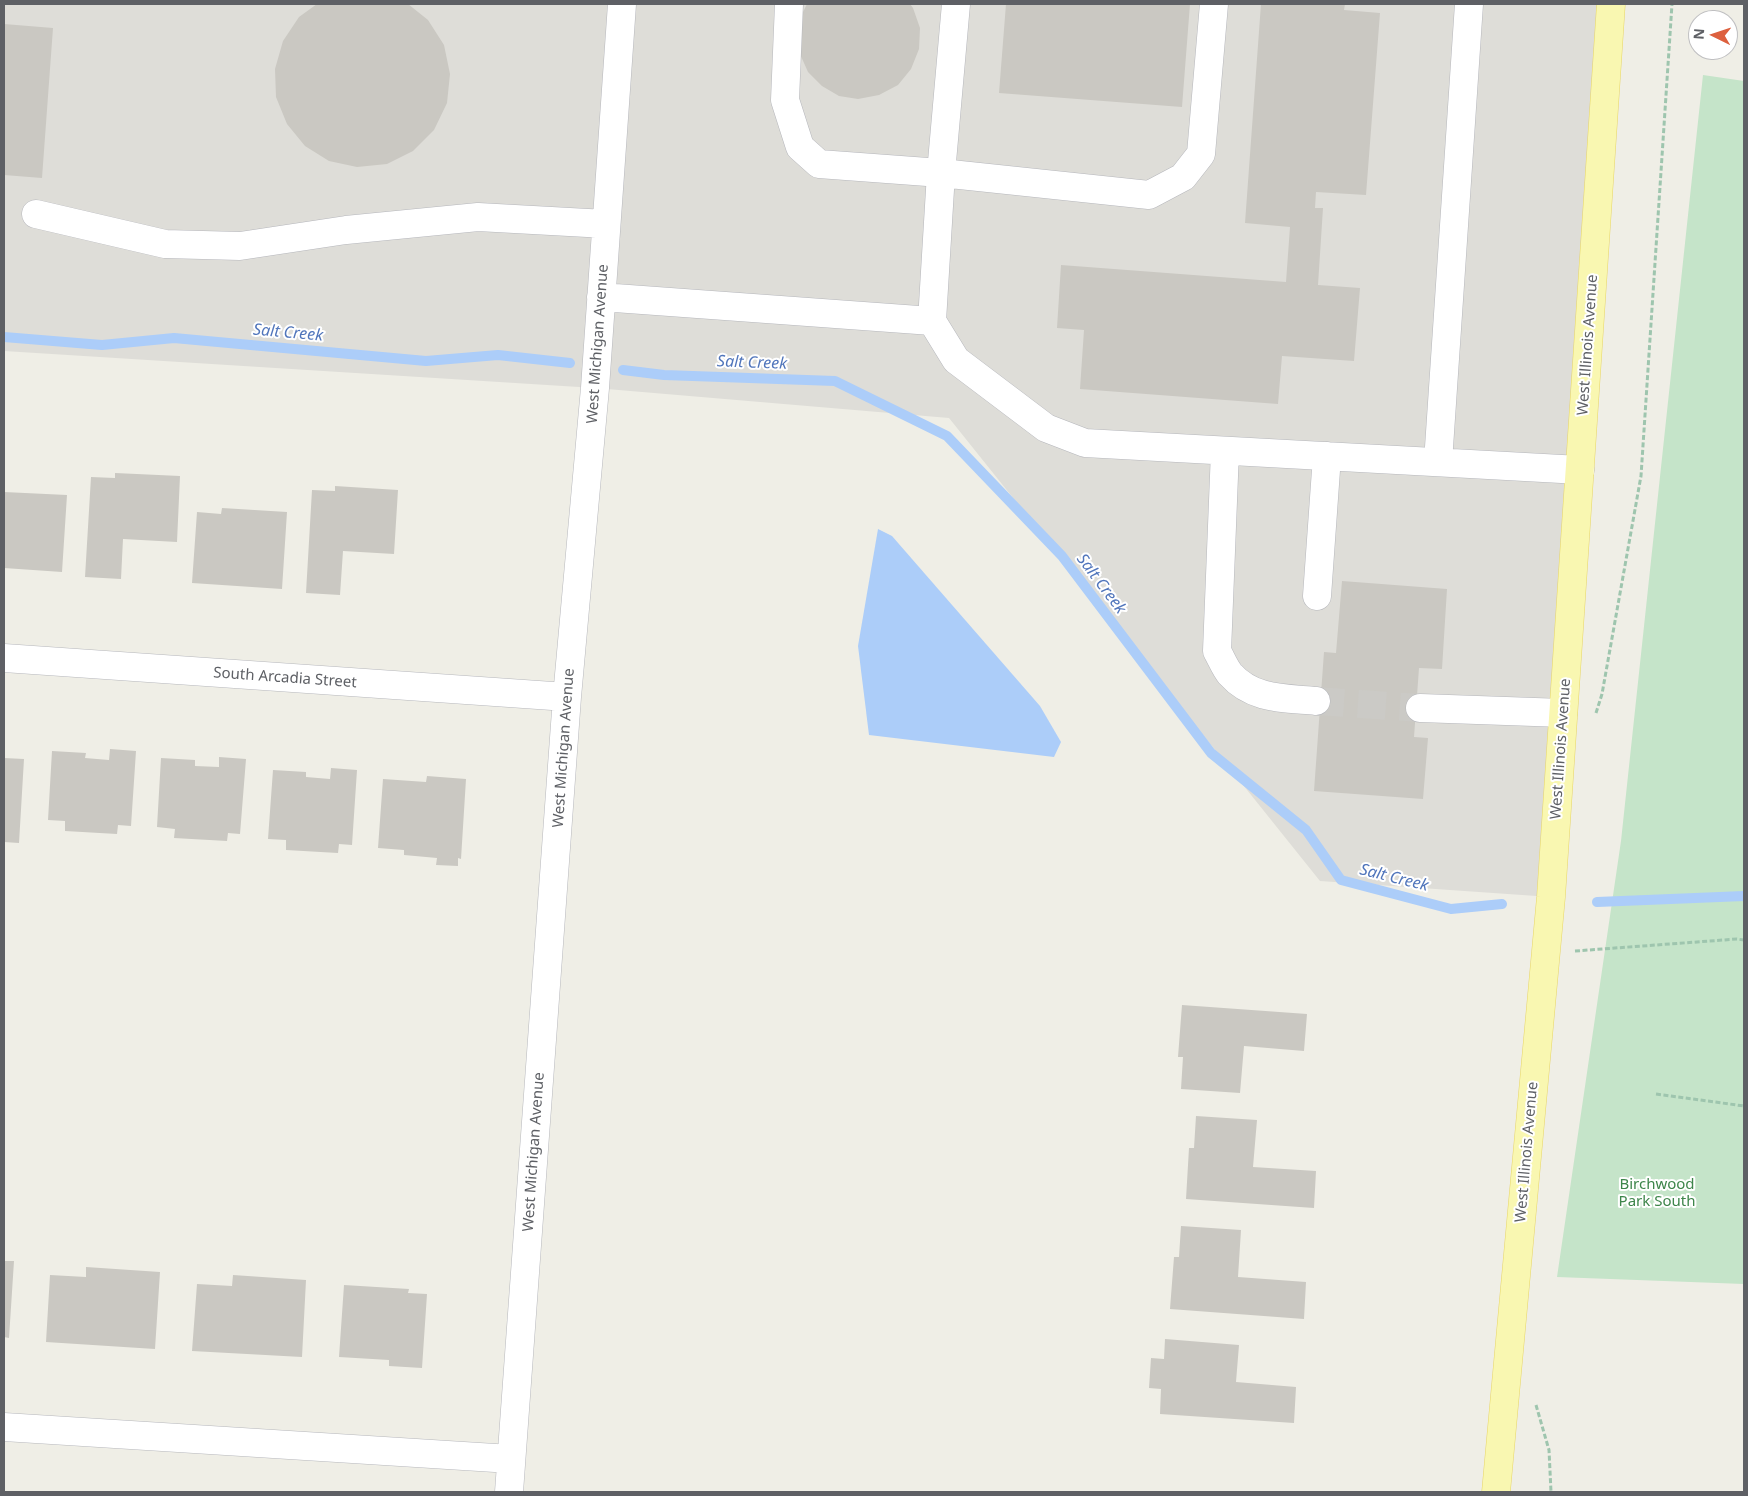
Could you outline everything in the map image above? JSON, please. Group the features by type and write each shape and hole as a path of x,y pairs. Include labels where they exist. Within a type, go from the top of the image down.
{"main road":[{"name":"West Illinois Avenue","path":"1496,1492 1551,897 1611,4"}],"street":[{"name":"West Michigan Avenue","path":"509,1492 567,697 595,388 622,4"},
{"path":"790,4 785,100 800,147 819,164 941,173 1149,195 1183,177 1201,154 1214,4"},
{"path":"956,4 941,173 932,321 956,360 1046,428 1084,443 1580,470"},
{"path":"1438,462 1469,4"},
{"path":"36,214 166,244 240,246 346,230 478,217 606,224"},
{"path":"601,297 932,321"},
{"path":"1226,451 1217,651 1230,674 1252,692 1271,697 1316,701"},
{"path":"1317,596 1327,456"},
{"name":"South Arcadia Street","path":"4,658 567,697"},
{"path":"1420,708 1563,712"},
{"path":"4,1427 512,1459"}],"path":[{"path":"1594,720 1602,694 1641,476 1672,4"},
{"path":"1570,947 1575,951 1744,940"},
{"path":"1656,1094 1744,1106"}],"shaded area":[{"path":"4,4 1611,4 1551,897 1320,881 949,418 595,388 4,351"}],"green space":[{"name":"Birchwood Park South","path":"1703,75 1744,81 1744,1284 1557,1277 1621,841"}],"water":[{"path":"878,529 892,536 1040,706 1061,742 1054,757 869,735 858,646"}],"building":[{"path":"317,4 408,4 428,20 444,45 450,74 447,103 434,130 413,151 387,164 357,167 329,161 305,146 287,124 276,97 275,69 283,41 299,17"},
{"path":"807,4 910,4 920,28 919,49 911,69 898,85 879,95 858,99 839,96 822,86 808,72 800,54 801,16"},
{"path":"1006,4 1190,4 1182,107 999,93"},
{"path":"1261,4 1345,4 1344,10 1380,13 1366,195 1316,192 1315,208 1323,208 1318,285 1360,288 1354,361 1282,356 1278,404 1080,389 1084,330 1057,328 1061,265 1286,282 1290,227 1245,223"},
{"path":"4,24 53,28 42,178 4,175"},
{"path":"115,473 180,476 177,542 123,539 121,579 85,577 91,477 115,478"},
{"path":"335,486 398,490 394,554 343,551 340,595 306,593 312,490 335,491"},
{"path":"4,492 67,495 62,572 4,568"},
{"path":"222,508 287,512 282,589 192,583 197,512 221,514"},
{"path":"1342,581 1447,589 1442,669 1419,668 1414,737 1428,738 1423,799 1314,791 1324,652 1336,653"},
{"path":"110,749 136,751 131,826 118,825 117,834 65,831 65,821 48,820 52,751 86,753 85,758 109,760"},
{"path":"219,757 246,759 240,834 228,833 227,841 174,838 175,829 157,827 161,758 195,760 195,766 219,767"},
{"path":"4,758 24,759 19,843 4,842"},
{"path":"331,768 357,770 352,845 339,844 338,853 286,850 286,840 268,839 273,770 306,772 306,777 330,779"},
{"path":"427,776 466,779 461,859 458,858 458,866 436,865 437,858 404,855 404,850 378,848 383,779 426,782"},
{"path":"1182,1005 1307,1014 1304,1051 1244,1046 1240,1093 1181,1089 1183,1057 1178,1057"},
{"path":"1196,1116 1257,1120 1253,1167 1316,1171 1314,1208 1186,1199 1189,1148 1194,1148"},
{"path":"1181,1226 1241,1230 1238,1277 1306,1282 1304,1319 1170,1309 1174,1257 1179,1257"},
{"path":"4,1261 14,1261 9,1338 4,1337"},
{"path":"86,1267 160,1272 155,1349 46,1342 50,1275 86,1277"},
{"path":"233,1275 306,1280 302,1357 192,1351 197,1284 232,1286"},
{"path":"344,1285 409,1289 408,1293 427,1294 422,1368 389,1366 389,1360 339,1357"},
{"path":"1165,1339 1239,1345 1236,1382 1296,1387 1294,1423 1160,1414 1161,1389 1149,1388 1151,1358 1164,1359"}],"waterway":[{"name":"Salt Creek","path":"4,337 102,345 174,338 426,361 498,355 570,363"},
{"name":"Salt Creek","path":"623,370 664,375 835,381 947,436 1062,556 1211,753 1306,830 1341,880 1451,909 1502,904"},
{"name":"Salt Creek","path":"1597,902 1744,896"}],"tunnel":[{"path":"1316,701 1420,708"}]}
